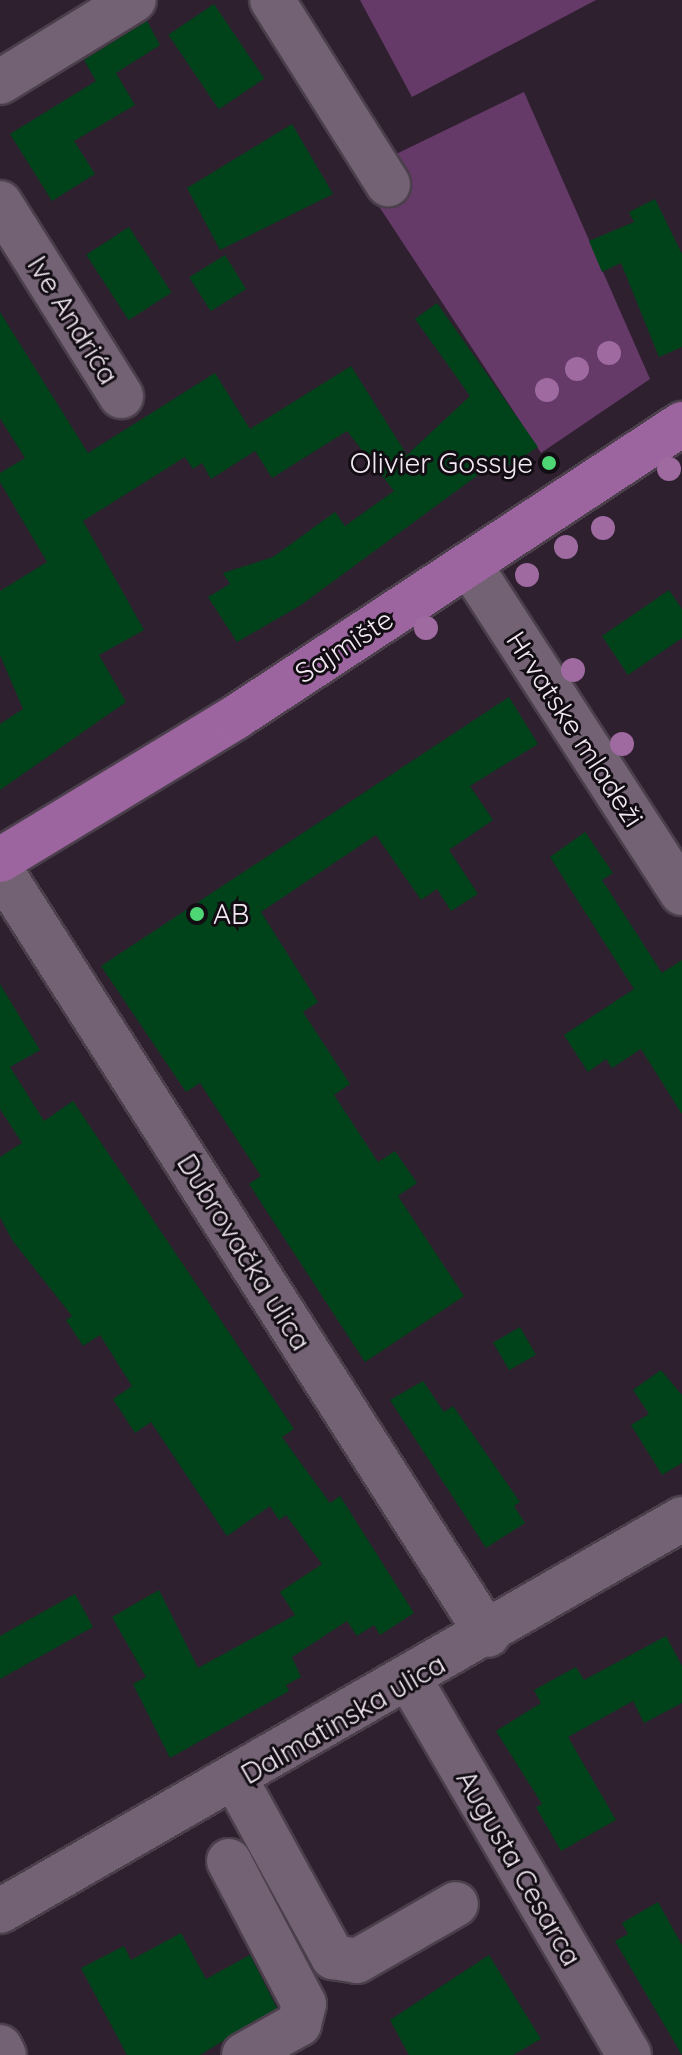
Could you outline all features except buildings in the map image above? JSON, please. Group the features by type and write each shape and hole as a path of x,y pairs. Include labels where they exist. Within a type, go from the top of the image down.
{"main road":[{"name":"Sajmište","path":"0,860 469,564 682,424"}],"street":[{"path":"0,82 134,0"},
{"path":"272,0 388,184"},
{"name":"Ive Andrića","path":"0,203 121,396"},
{"name":"Hrvatske mladeži","path":"469,564 682,893"},
{"name":"Dubrovačka ulica","path":"0,869 488,1635"},
{"name":"Dalmatinska ulica","path":"0,1911 410,1680 682,1519"},
{"name":"Augusta Cesarca","path":"410,1680 629,2055"},
{"path":"236,1780 333,1957 357,1961 456,1904"},
{"path":"229,1861 304,2004 299,2024 244,2055"},
{"path":"0,2047 4,2055"}],"shaded area":[{"path":"360,0 596,0 412,97"},
{"path":"524,92 650,379 541,453 357,173"}],"place":[{"name":"Olivier Gossye","path":"549,463"},
{"name":"AB","path":"197,914"}]}
